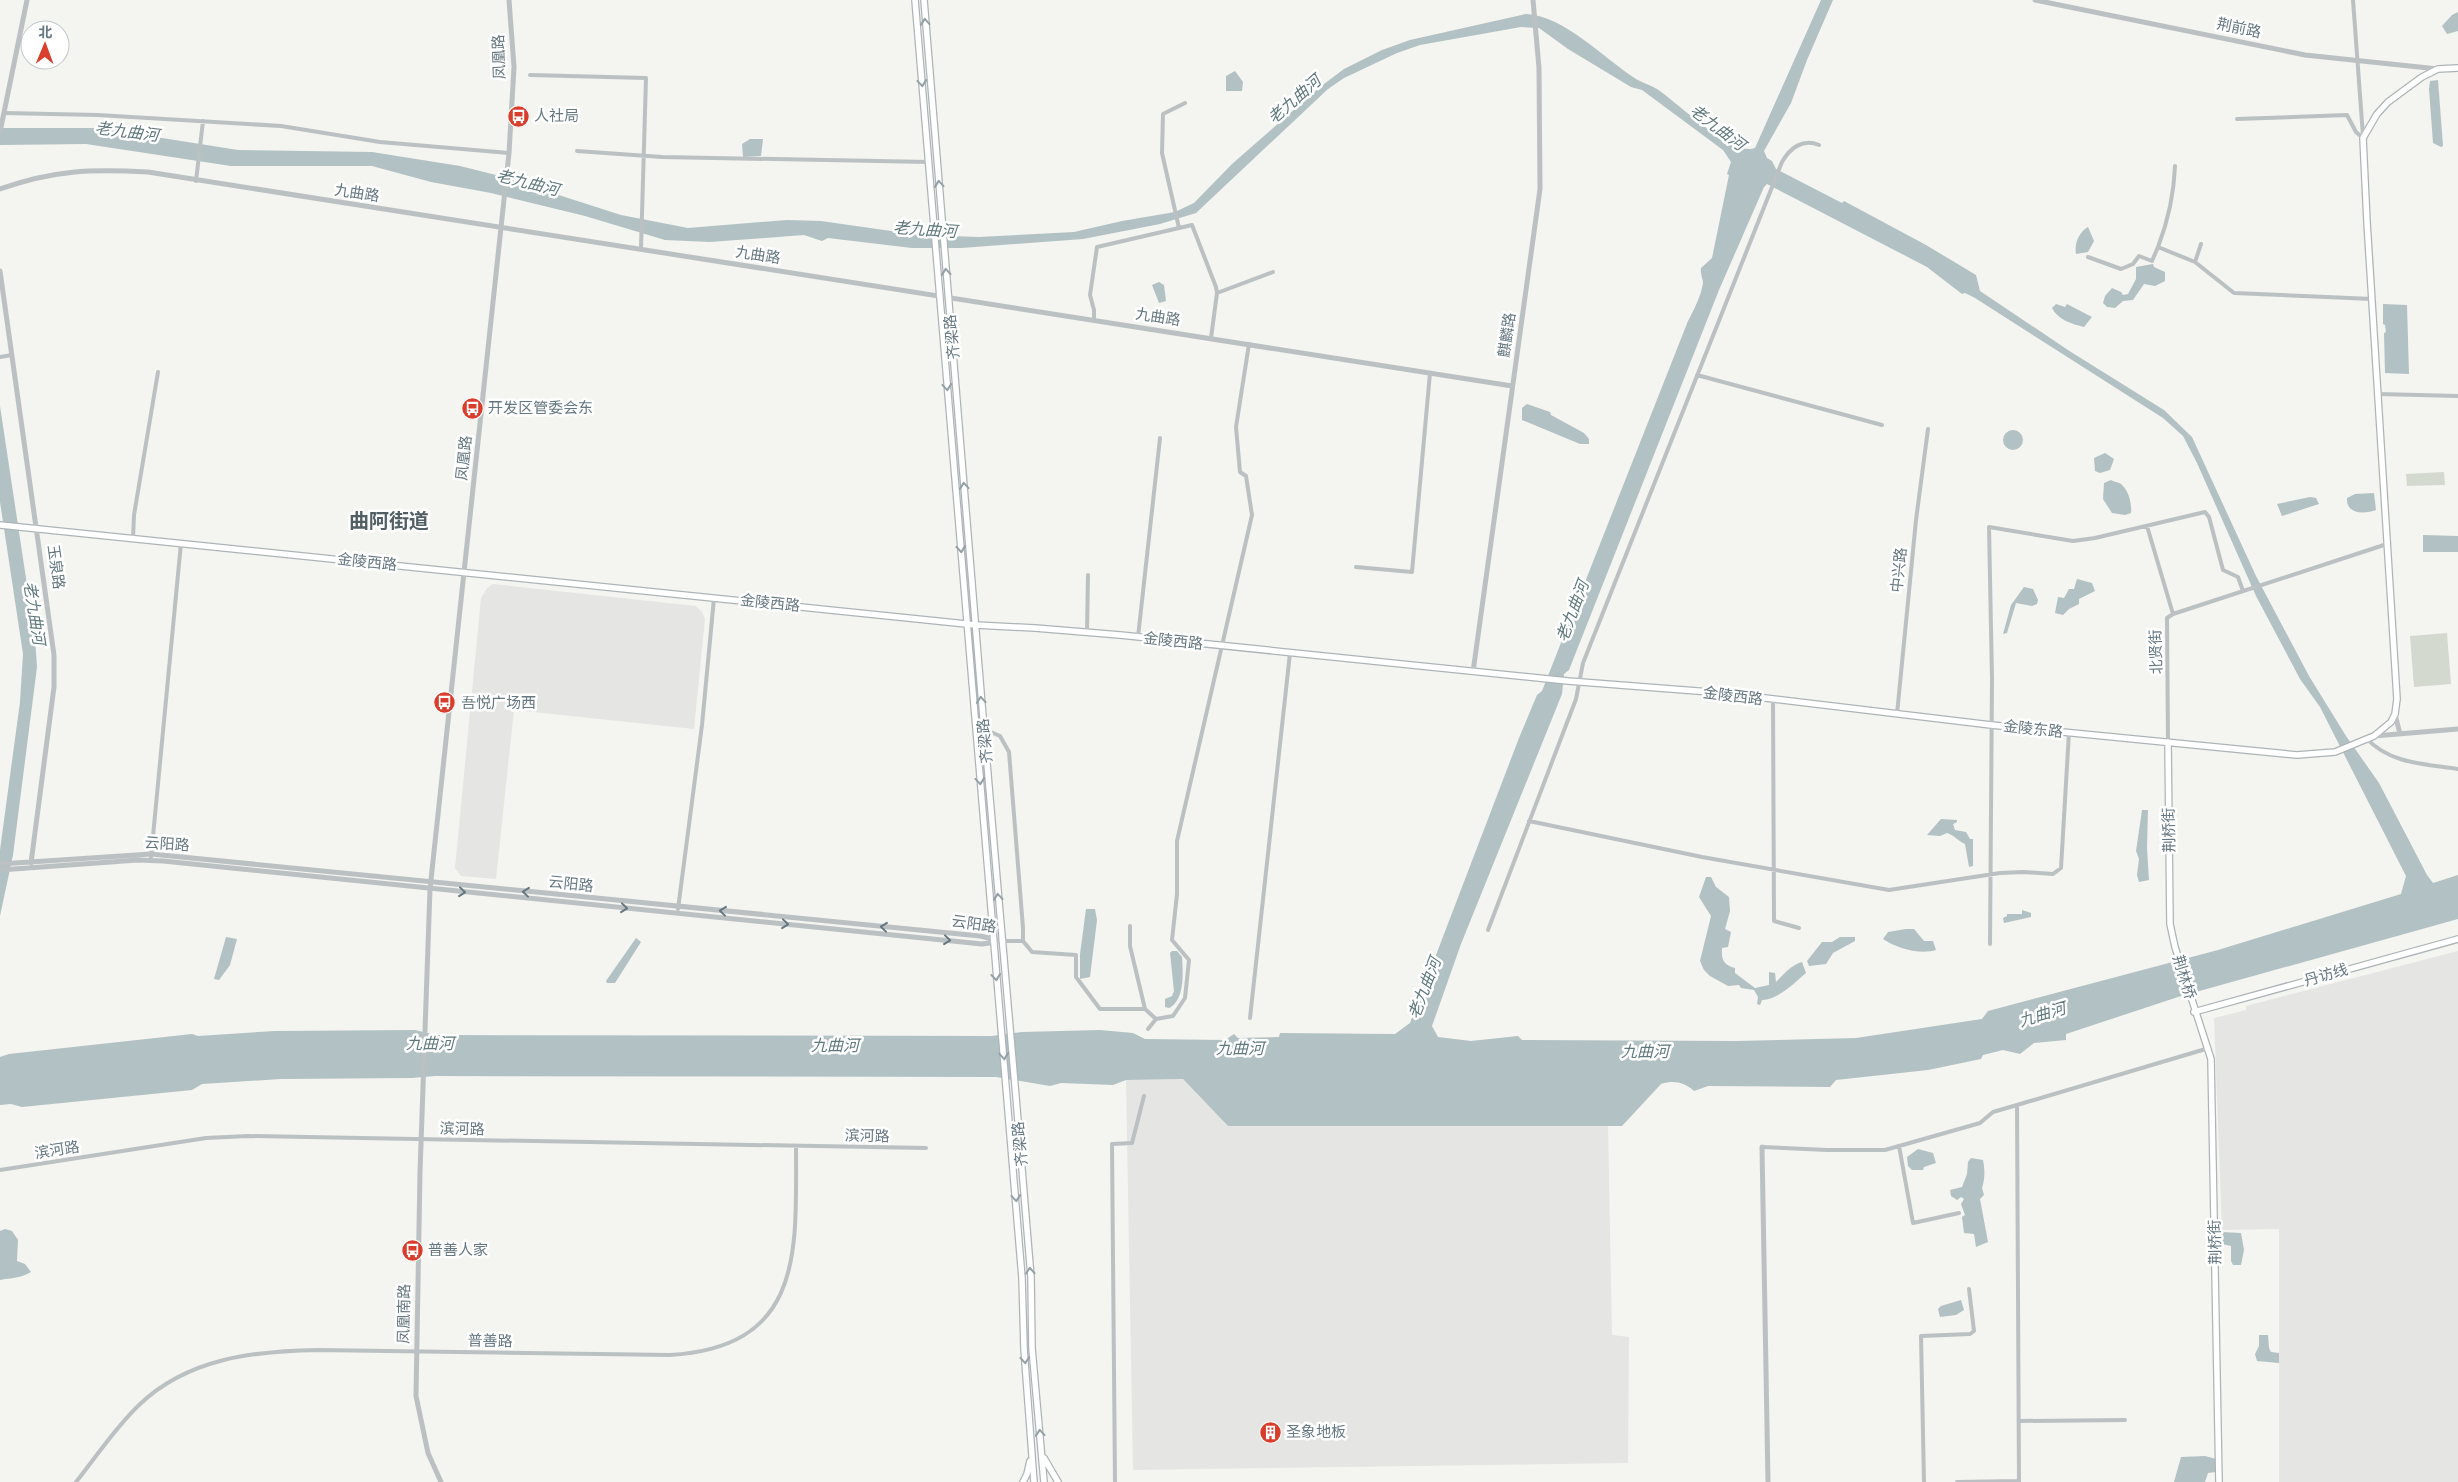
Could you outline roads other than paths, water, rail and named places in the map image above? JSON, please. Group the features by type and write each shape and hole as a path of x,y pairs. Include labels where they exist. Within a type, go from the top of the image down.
{"main road":[{"name":"齐梁路","path":"915,0 992,941 1022,1278 1024,1349 1034,1482"},
{"name":"齐梁路","path":"924,0 1031,1277 1032,1348 1044,1482"},
{"path":"2366,738 2374,736 2391,722 2396,714 2397,699 2363,138 2377,114 2388,102 2422,77 2438,69 2458,68"},
{"path":"924,109 933,109"},
{"name":"金陵西路","path":"0,525 976,625 1087,632 1473,672 1723,693 1773,701 1898,714"},
{"name":"金陵东路","path":"1898,714 2296,755 2335,752 2366,738"},
{"name":"荆桥街","path":"2168,742 2170,924 2175,947"},
{"name":"丹访线","path":"2193,1009 2458,939"},
{"name":"荆林桥","path":"2175,947 2193,1009"},
{"name":"荆桥街","path":"2193,1009 2209,1048 2211,1059 2219,1482"},
{"path":"1023,1482 1028,1474 1032,1452"},
{"path":"1041,1453 1050,1472 1058,1482"}],"street":[{"path":"0,132 27,0"},
{"name":"凤凰路","path":"431,886 509,153 514,67 509,0"},
{"name":"麒麟路","path":"1473,672 1540,189 1540,68 1533,0"},
{"name":"荆前路","path":"2035,0 2305,55 2438,69"},
{"path":"2353,0 2363,138"},
{"path":"530,75 646,78 641,248"},
{"path":"1179,226 1162,153 1162,114 1185,103"},
{"path":"4,113 98,115 282,126 380,142 509,153"},
{"path":"2237,119 2347,115 2356,132 2363,138"},
{"path":"196,181 203,121"},
{"path":"1488,930 1576,699 1587,654 1771,188 1789,150 1794,146 1814,143 1819,145"},
{"path":"577,151 644,155 662,158 928,162"},
{"path":"2088,257 2121,269 2133,264 2139,256 2152,261 2165,229 2175,183 2176,166"},
{"name":"九曲路","path":"0,189 32,178 86,170 148,172 1512,386"},
{"path":"1094,320 1094,310 1090,295 1097,247 1179,226 1192,225 1197,234 1217,293 1211,338"},
{"path":"2195,262 2200,244"},
{"path":"2158,247 2195,262 2234,293 2372,299"},
{"name":"玉泉路","path":"0,271 51,624 54,686 30,868"},
{"path":"1217,293 1273,272"},
{"path":"1148,1029 1156,1020 1174,1016 1185,998 1189,960 1172,940 1177,894 1177,841 1252,515 1246,476 1240,472 1236,427 1249,344"},
{"path":"2,356 12,355"},
{"path":"133,538 134,515 158,372"},
{"path":"1356,567 1412,572 1430,373"},
{"path":"1696,375 1882,424"},
{"path":"2378,394 2458,396"},
{"name":"中兴路","path":"1898,714 1916,520 1928,429"},
{"path":"1138,637 1160,438"},
{"path":"1990,944 1991,725 1989,527 2073,541 2205,512 2210,517 2223,570 2238,577 2243,591"},
{"path":"2147,526 2173,614"},
{"path":"151,857 181,543"},
{"name":"北贤街","path":"2168,742 2167,618 2173,614 2249,588 2387,544"},
{"path":"1087,632 1088,575"},
{"path":"678,914 702,725 714,598"},
{"path":"1250,1018 1290,653"},
{"path":"1773,701 1774,922 1799,928"},
{"path":"2396,714 2400,734"},
{"path":"976,729 984,729 1000,736 1009,752 1023,941 1032,952 1076,954 1076,977 1100,1010 1145,1009"},
{"path":"2374,736 2458,729"},
{"path":"1529,821 1774,871 1889,890 2000,873 2053,874 2061,868 2069,732"},
{"path":"2366,738 2376,749 2395,759 2458,769"},
{"name":"云阳路","path":"0,870 151,857"},
{"name":"云阳路","path":"0,864 151,857 678,914 982,944 992,941"},
{"name":"云阳路","path":"431,886 678,907 1002,941"},
{"name":"凤凰南路","path":"431,886 421,1139 416,1396 428,1453 441,1482"},
{"path":"1130,926 1130,946 1145,1009 1156,1020"},
{"path":"1002,941 1023,941"},
{"path":"1768,1482 1762,1147 1885,1150 1980,1123 1993,1112 2209,1048"},
{"path":"1115,1482 1112,1144 1132,1143 1144,1096"},
{"path":"1957,1482 2019,1481 2017,1105"},
{"name":"滨河路","path":"0,1170 206,1138 248,1136 926,1148"},
{"name":"普善路","path":"76,1482 139,1405 170,1383 203,1366 226,1358 270,1351 670,1355 692,1354 714,1349 734,1340 756,1326 784,1290 790,1270 796,1226 796,1146"},
{"path":"1899,1146 1913,1223 1959,1213"},
{"path":"1924,1482 1921,1336 1970,1334 1974,1331 1969,1289"},
{"path":"2018,1421 2125,1420"}],"water":[{"path":"1821,0 1833,0 1791,103 1764,151 1767,158 1772,161 1776,169 1842,203 1844,201 1926,245 1976,275 1980,291 2071,352 2164,410 2192,437 2256,576 2309,676 2346,736 2379,783 2427,875 2433,883 2458,875 2458,919 2178,997 2066,1034 2066,1040 2034,1043 2020,1054 2003,1050 1983,1055 1981,1059 1928,1070 1836,1080 1830,1087 1708,1086 1694,1091 1683,1084 1675,1082 1661,1084 1622,1126 1228,1126 1183,1079 1126,1080 1113,1085 1061,1083 1050,1086 996,1077 435,1076 412,1078 281,1079 202,1084 192,1090 22,1107 11,1104 0,1105 0,1057 9,1054 192,1034 198,1036 275,1031 415,1030 436,1035 992,1036 1022,1032 1100,1030 1133,1033 1145,1039 1225,1040 1234,1034 1238,1038 1279,1037 1280,1033 1395,1034 1410,1023 1519,738 1537,695 1542,691 1688,321 1699,298 1703,283 1701,268 1712,258 1729,175 1727,174 1731,162 1723,150 1642,90 1631,87 1568,49 1539,28 1521,27 1420,45 1397,53 1344,78 1328,89 1196,213 1160,224 1083,239 961,248 912,248 828,238 822,241 804,235 710,242 665,240 585,216 491,193 431,182 372,166 231,166 86,144 0,145 0,128 99,128 238,150 372,152 460,166 496,175 621,215 688,228 787,220 821,221 919,235 979,237 1074,232 1175,212 1194,203 1232,164 1320,87 1344,69 1382,50 1410,40 1526,14 1555,22 1569,30 1636,79 1657,89 1719,137 1745,149 1755,148","holes":["1767,184 1927,267 1962,294 1965,293 1975,298 2163,418 2183,436 2197,463 2256,596 2300,679 2320,707 2406,876 2401,894 2218,950 1988,1011 1982,1019 1856,1038 1736,1041 1522,1040 1518,1036 1471,1041 1438,1037 1432,1026 1461,944 1562,694 1564,674 1569,670 1719,290 1764,187"]},
{"path":"2458,12 2458,31 2447,34 2442,26 2452,15"},
{"path":"1235,71 1243,82 1242,91 1226,91 1226,76"},
{"path":"2438,80 2443,146 2441,147 2433,143 2429,89 2430,81"},
{"path":"750,139 763,139 761,156 743,157 742,144"},
{"path":"2088,227 2094,241 2088,252 2076,254 2078,239"},
{"path":"2153,264 2154,267 2165,272 2165,281 2155,286 2144,284 2133,300 2123,301 2115,308 2107,307 2103,303 2105,296 2112,288 2123,295 2128,294 2136,279 2136,267"},
{"path":"1159,282 1164,285 1166,301 1159,303 1152,285"},
{"path":"2056,304 2065,307 2067,304 2092,317 2084,327 2070,323 2058,316 2052,308"},
{"path":"2383,304 2407,305 2409,374 2385,373 2384,333 2386,332 2385,325 2383,324"},
{"path":"1527,404 1550,412 1551,415 1584,433 1589,439 1589,444 1580,444 1522,420 1522,408"},
{"path":"0,406 35,638 37,667 13,855 0,916 0,850 20,702 23,654 0,502"},
{"path":"2013,430 2020,433 2023,440 2020,447 2013,450 2006,447 2003,440 2006,433"},
{"path":"2105,453 2114,459 2110,470 2100,473 2095,471 2094,458"},
{"path":"2111,480 2121,484 2128,494 2131,513 2125,515 2112,513 2103,499 2104,483"},
{"path":"2374,493 2376,510 2357,512 2350,508 2347,498 2355,494"},
{"path":"2310,497 2316,498 2319,504 2282,516 2277,504"},
{"path":"2423,535 2458,536 2458,552 2423,552"},
{"path":"2077,579 2092,583 2095,591 2079,599 2079,604 2069,609 2063,615 2055,613 2058,597 2064,598 2069,589 2074,589"},
{"path":"2024,587 2033,589 2038,600 2037,604 2032,606 2016,603 2007,633 2003,634 2011,605"},
{"path":"2142,810 2148,810 2147,848 2149,880 2139,882 2137,875 2139,859 2136,851"},
{"path":"1941,819 1957,820 1953,824 1955,830 1966,832 1970,839 1973,839 1973,866 1969,867 1965,844 1952,835 1947,833 1940,836 1927,835"},
{"path":"1706,877 1711,877 1716,887 1729,897 1730,911 1725,929 1731,932 1728,947 1722,948 1722,956 1726,964 1735,968 1735,973 1755,988 1769,985 1769,972 1775,973 1776,982 1791,968 1802,962 1806,973 1780,994 1762,1000 1760,1005 1757,1004 1758,997 1754,990 1741,988 1739,985 1728,986 1710,976 1704,970 1700,961 1711,916 1699,897"},
{"path":"1086,909 1095,909 1097,920 1090,977 1080,979 1080,954"},
{"path":"2022,910 2031,913 2031,917 2004,923 2003,918 2007,914 2022,914"},
{"path":"1914,929 1924,941 1933,941 1936,950 1923,952 1908,950 1883,939 1888,932"},
{"path":"226,937 237,939 230,965 219,980 214,979"},
{"path":"1840,937 1855,937 1855,941 1833,953 1826,964 1809,966 1807,961 1822,942 1832,942"},
{"path":"636,938 641,942 615,983 607,983 606,981"},
{"path":"1177,951 1182,957 1183,978 1178,999 1169,1008 1165,1007 1165,999 1172,996 1174,991 1170,953"},
{"path":"1918,1149 1933,1153 1936,1163 1924,1167 1923,1170 1912,1170 1908,1166 1907,1157"},
{"path":"1971,1158 1983,1160 1984,1181 1982,1188 1984,1195 1980,1199 1988,1242 1976,1247 1974,1234 1964,1233 1962,1217 1965,1215 1961,1204 1964,1199 1961,1197 1957,1200 1951,1196 1950,1190 1962,1187 1967,1174 1968,1162"},
{"path":"5,1229 12,1231 18,1240 17,1261 25,1264 31,1272 20,1277 0,1280 0,1231"},
{"path":"2222,1232 2241,1233 2244,1250 2241,1265 2233,1265 2231,1261 2231,1246 2222,1244"},
{"path":"1961,1300 1964,1310 1956,1315 1940,1317 1938,1309 1941,1306"},
{"path":"2259,1335 2268,1335 2269,1348 2271,1352 2279,1353 2279,1363 2257,1361 2255,1354 2259,1346"},
{"path":"2205,1456 2216,1459 2216,1472 2208,1473 2205,1482 2174,1482 2181,1457"}],"place":[{"name":"人社局","path":"518,116"},
{"name":"开发区管委会东","path":"472,408"},
{"name":"吾悦广场西","path":"445,703"},
{"name":"普善人家","path":"412,1250"},
{"name":"圣象地板","path":"1270,1432"}],"district":[{"name":"曲阿街道","path":"389,521"}],"water label":[{"name":"老九曲河","path":"1294,99"},
{"name":"老九曲河","path":"1718,127"},
{"name":"老九曲河","path":"127,131"},
{"name":"老九曲河","path":"528,182"},
{"name":"老九曲河","path":"925,229"},
{"name":"老九曲河","path":"1572,611"},
{"name":"老九曲河","path":"35,613"},
{"name":"老九曲河","path":"1424,988"},
{"name":"九曲河","path":"2042,1014"},
{"name":"九曲河","path":"430,1043"},
{"name":"九曲河","path":"835,1045"},
{"name":"九曲河","path":"1240,1048"},
{"name":"九曲河","path":"1645,1051"}]}
